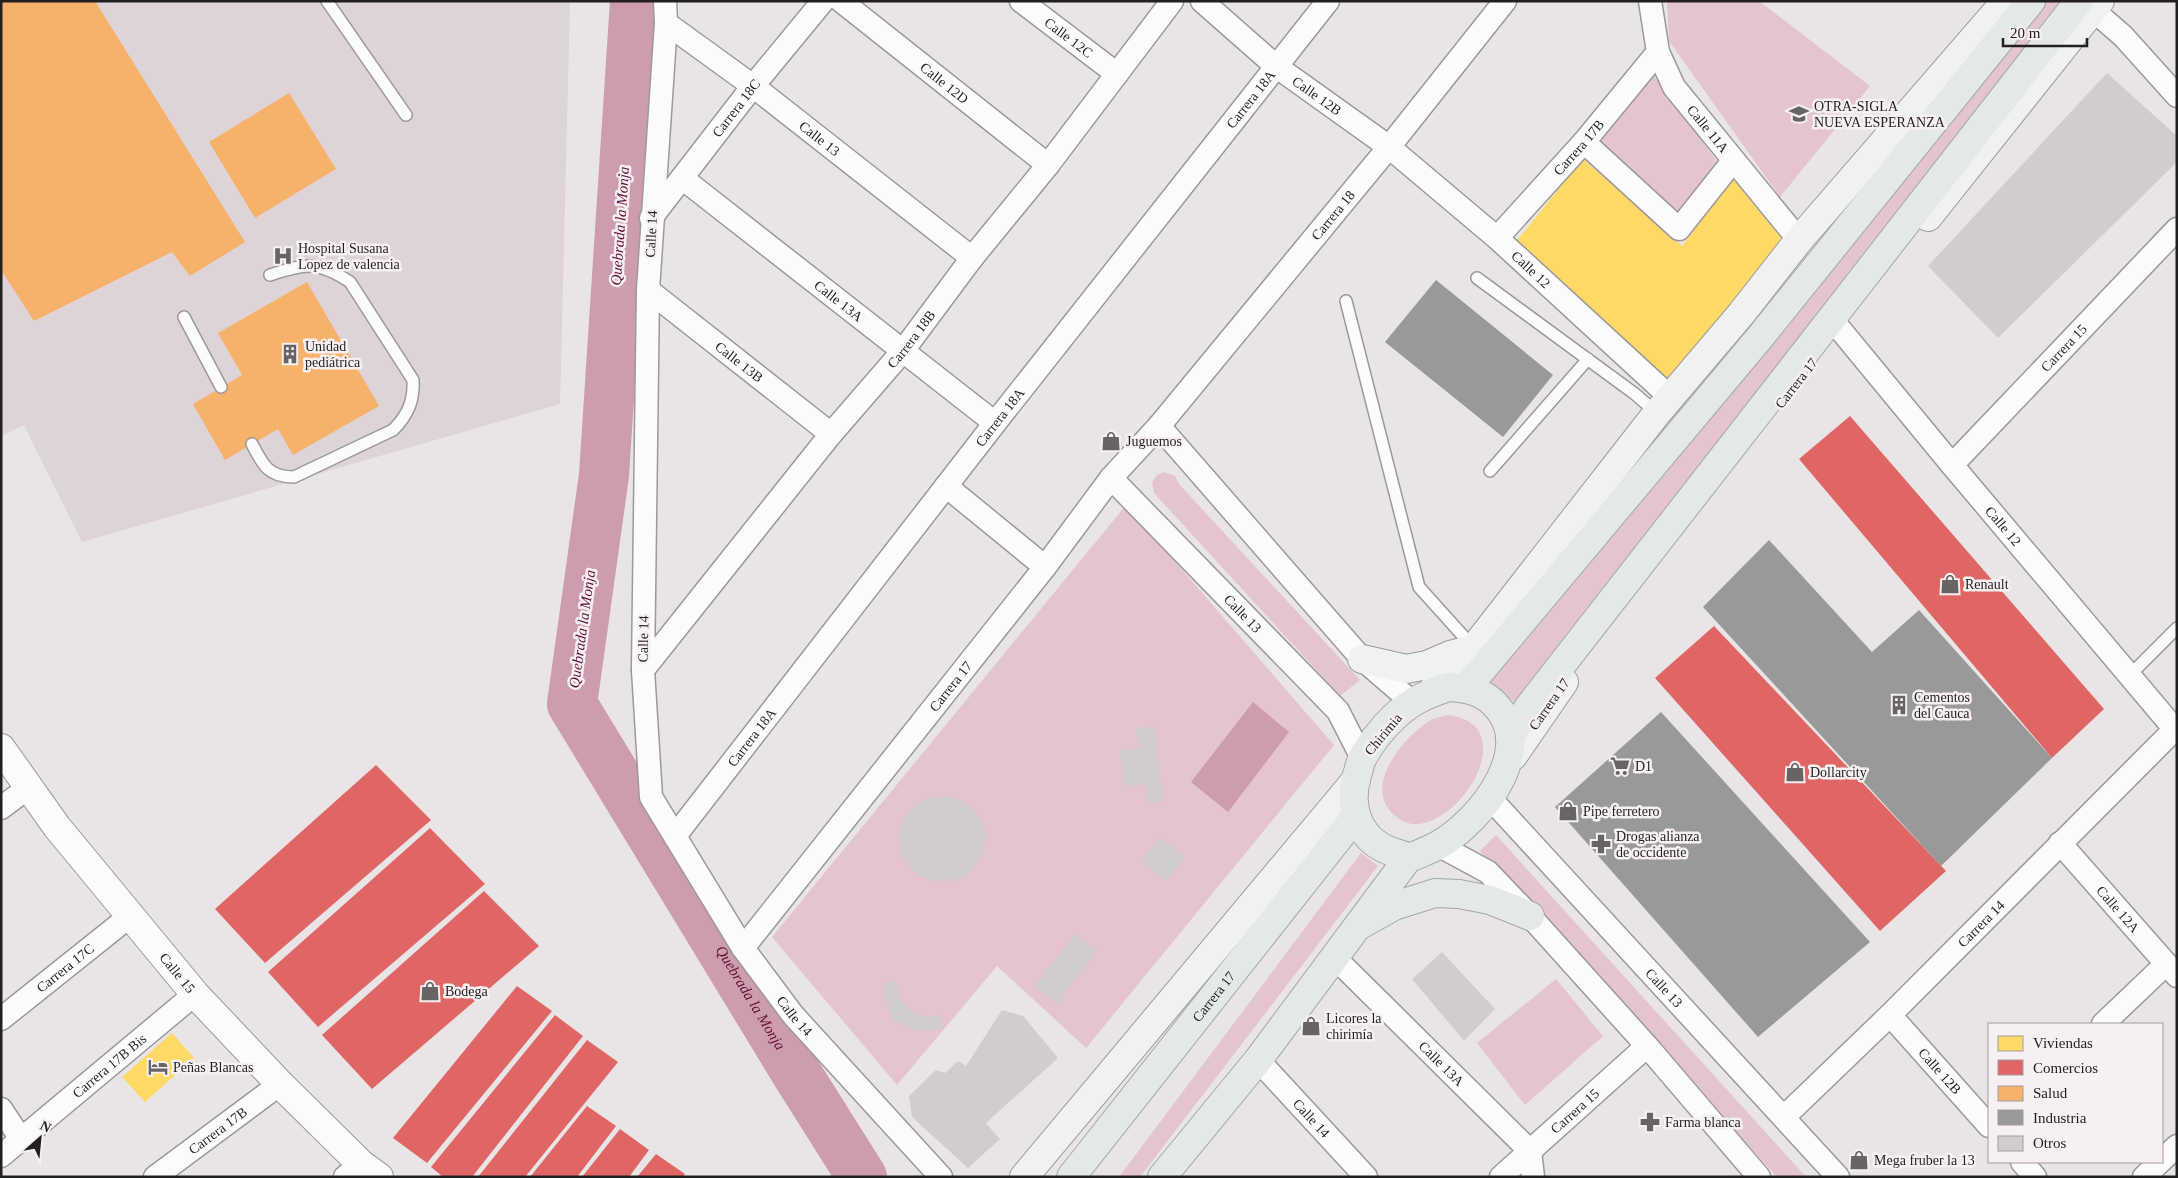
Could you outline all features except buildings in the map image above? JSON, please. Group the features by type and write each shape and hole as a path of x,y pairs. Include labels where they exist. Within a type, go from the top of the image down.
{"main road":[{"path":"1420,698 1474,648 1664,405 1741,314 1799,240 2006,1"},
{"path":"1166,1175 1258,1060 1336,958 1354,929 1410,857 1440,846 1470,821 1489,797 1508,757 1510,737 1502,713 1494,703 1484,694 1465,687 1480,673 1761,336 2031,1"},
{"name":"Carrera 17","path":"1510,737 1534,701 2091,4"},
{"path":"1741,314 1761,336"},
{"name":"Carrera 17","path":"1502,772 1551,698 1835,323"},
{"path":"1362,659 1406,669 1474,648"},
{"name":"Chirimia","path":"1359,769 1392,719 1420,698 1448,687 1465,687"},
{"path":"1359,769 1352,798 1361,829 1372,842 1385,850 1410,857"},
{"path":"1024,1177 1359,769"},
{"name":"Carrera 17","path":"1071,1177 1356,816"},
{"path":"1354,929 1394,906 1435,893 1460,894 1490,900 1530,916"}],"street":[{"name":"Carrera 18C","path":"652,218 753,86 823,1"},
{"name":"Calle 12D","path":"841,1 1048,165"},
{"name":"Calle 12C","path":"1022,1 1117,74"},
{"name":"Carrera 18B","path":"643,670 831,434 902,352 972,258 1048,165 1172,1"},
{"name":"Calle 12B","path":"1202,1 1277,67 1389,147"},
{"name":"Carrera 18A","path":"675,836 995,423 1328,1"},
{"name":"Carrera 18","path":"1159,426 1389,147 1505,1"},
{"name":"Calle 11A","path":"1650,1 1658,52 1674,87 1799,240"},
{"path":"2091,4 2124,36 2177,96"},
{"name":"Calle 13","path":"666,8 753,86 972,258"},
{"name":"Calle 14","path":"666,8 648,290 643,670 651,797 743,948 793,1015 941,1177"},
{"name":"Carrera 17B","path":"1497,238 1584,142 1658,52"},
{"path":"1584,142 1679,229 1733,161"},
{"name":"Calle 12","path":"1389,147 1497,238 1664,405"},
{"name":"Calle 13A","path":"682,178 995,423"},
{"name":"Carrera 15","path":"1952,465 2177,229"},
{"name":"Calle 13B","path":"648,290 831,434"},
{"name":"Calle 12","path":"1835,323 1952,465 2176,730"},
{"path":"1159,426 1362,659 1420,698"},
{"name":"Carrera 17","path":"743,948 1046,567 1111,478 1159,426"},
{"name":"Calle 13","path":"1111,478 1338,711 1359,769"},
{"path":"946,486 1046,567"},
{"name":"Carrera 14","path":"1784,1117 1890,1015 2060,843 2176,730"},
{"name":"Calle 15","path":"1,748 57,827 195,994 362,1172"},
{"path":"1,808 29,787"},
{"name":"Calle 13","path":"1489,797 1838,1177"},
{"name":"Calle 12A","path":"2060,843 2172,970"},
{"path":"1440,846 1488,872 1647,1046 1759,1177"},
{"name":"Carrera 17C","path":"1,1019 130,916"},
{"name":"Calle 13A","path":"1336,958 1530,1151"},
{"path":"2103,1023 2172,970"},
{"name":"Carrera 17B Bis","path":"1,1156 195,994"},
{"name":"Calle 12B","path":"1890,1015 1988,1125"},
{"name":"Carrera 15","path":"1501,1177 1647,1046"},
{"name":"Calle 14","path":"1258,1060 1366,1177"},
{"name":"Carrera 17B","path":"155,1177 280,1084"},
{"path":"1,1108 21,1139"},
{"path":"2163,1159 2177,1146"},
{"path":"1530,1151 1534,1177"},
{"path":"2023,1163 2035,1177"},
{"path":"2144,1177 2159,1163"}],"lane":[{"path":"327,1 406,115"},
{"path":"252,444 264,466 272,473 282,477 294,477 393,430 403,420 410,408 414,394 412,380 350,282 334,271 316,266 297,266 270,275"},
{"path":"1476,278 1635,394 1664,405"},
{"path":"1346,301 1419,587 1474,648"},
{"path":"184,317 222,387"},
{"path":"1490,471 1588,359"},
{"path":"2129,676 2177,628"}],"shaded area":[{"name":"Hospital Susana Lopez de valencia","path":"1,1 570,1 560,404 82,542 24,425 1,436"},
{"path":"1667,1 1759,1 1870,86 1780,197 1669,41"},
{"path":"2037,1 2069,1 1520,707 1488,680"},
{"path":"1654,76 1718,163 1679,213 1599,141"},
{"path":"1164,472 1175,476 1179,484 1360,680 1340,696 1154,493 1152,482 1157,475"},
{"path":"1126,505 1334,745 1086,1048 997,966 897,1085 772,937"},
{"path":"1253,702 1289,732 1228,812 1191,782"},
{"path":"1447,715 1469,721 1480,734 1483,751 1479,770 1468,789 1454,806 1437,818 1418,824 1405,822 1394,815 1385,803 1382,790 1384,777 1398,751 1408,739 1429,721"},
{"path":"1496,835 1806,1177 1777,1177 1480,851"},
{"path":"1361,853 1378,866 1140,1177 1119,1177"},
{"path":"1556,979 1603,1036 1525,1105 1477,1043"}],"waterway":[{"name":"Quebrada la Monja","path":"635,1 604,475 572,704 797,1074 862,1177"}],"place":[{"name":"OTRA-SIGLA NUEVA ESPERANZA","path":"1799,114"},
{"name":"Hospital Susana Lopez de valencia","path":"283,256"},
{"name":"Unidad pediátrica","path":"290,354"},
{"name":"Juguemos","path":"1111,441"},
{"name":"Renault","path":"1950,584"},
{"name":"Cementos del Cauca","path":"1899,705"},
{"name":"D1","path":"1620,766"},
{"name":"Dollarcity","path":"1795,772"},
{"name":"Pipe ferretero","path":"1568,811"},
{"name":"Drogas alianza de occidente","path":"1601,844"},
{"name":"Bodega","path":"430,991"},
{"name":"Licores la chirimía","path":"1311,1026"},
{"name":"Peñas Blancas","path":"158,1067"},
{"name":"Farma blanca","path":"1650,1122"},
{"name":"Mega fruber la 13","path":"1859,1160"}]}
